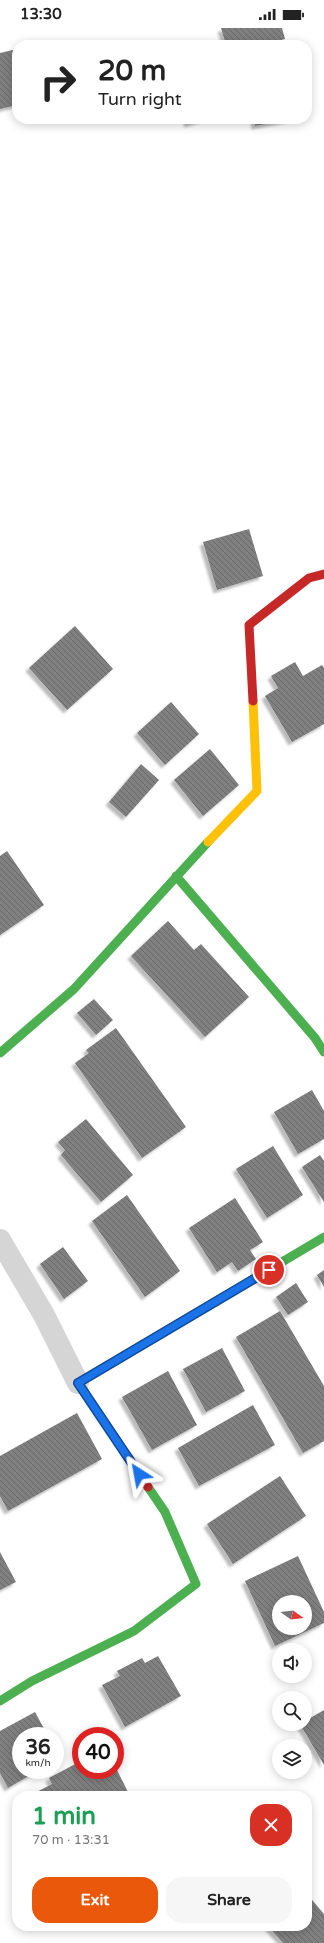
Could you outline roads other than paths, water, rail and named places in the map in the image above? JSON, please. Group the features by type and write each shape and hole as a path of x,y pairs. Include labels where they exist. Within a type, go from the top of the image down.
{"street":[{"path":"0,1052 74,989 176,876 257,791 249,625 308,578 324,574"},
{"path":"176,876 315,1038 324,1052"},
{"path":"78,1383 324,1237"},
{"path":"0,1240 44,1315 78,1383 165,1512 196,1584 134,1631 32,1681 0,1701"}]}
